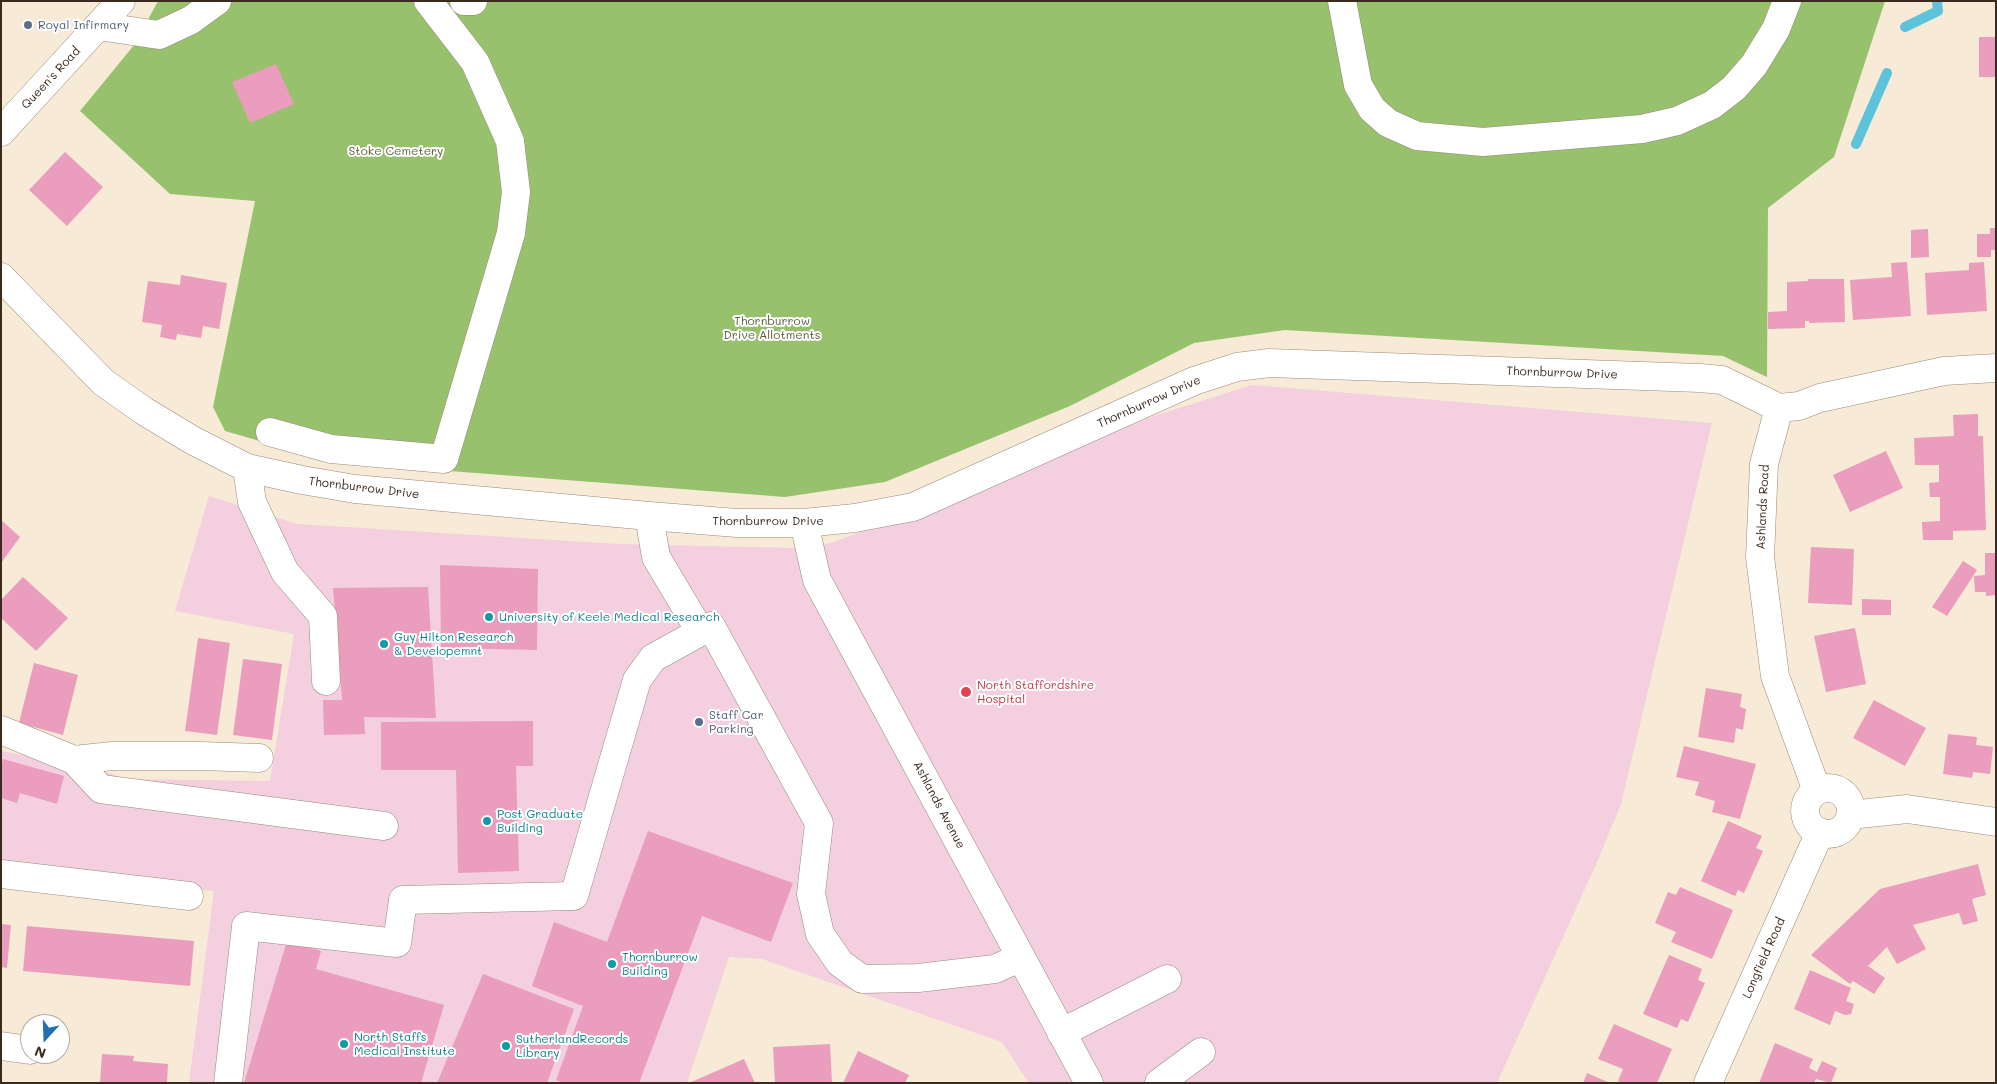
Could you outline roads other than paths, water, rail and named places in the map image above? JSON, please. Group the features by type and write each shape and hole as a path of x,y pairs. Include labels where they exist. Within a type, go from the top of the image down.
{"street":[{"name":"Queen's Road","path":"1,132 121,1"},
{"path":"98,26 159,35 191,20 217,1"},
{"path":"270,432 331,449 444,459 511,233 516,192 507,144 475,62 428,1"},
{"path":"464,1 474,1"},
{"path":"1342,1 1358,85 1372,109 1388,123 1417,136 1483,142 1642,130 1677,121 1712,105 1734,88 1754,65 1776,29 1786,1"},
{"name":"Thornburrow Drive","path":"1,277 103,382 144,411 192,440 247,468 355,490 737,523 804,523 855,518 913,507 1194,381 1237,367 1269,363 1700,378 1722,380 1779,408"},
{"path":"1779,408 1799,406 1820,398 1944,371 1996,368"},
{"name":"Ashlands Road","path":"1779,408 1764,464 1760,556 1774,676 1817,791"},
{"path":"247,468 252,502 285,572 323,616 326,681"},
{"path":"649,516 656,557 700,631"},
{"name":"Ashlands Avenue","path":"804,523 817,580 1088,1083"},
{"path":"228,1083 246,926 397,943 403,900 574,896 637,680 653,658 711,626 819,823 811,894 820,934 840,963 862,979 918,978 995,969 1021,957"},
{"path":"1,730 74,760 101,789 384,826"},
{"path":"74,760 112,756 259,758"},
{"path":"1832,788 1846,796 1849,803 1850,816 1842,829 1835,833 1820,832 1808,822 1805,815 1808,799 1817,791 1832,788"},
{"path":"1850,816 1907,809 1996,822"},
{"name":"Longfield Road","path":"1708,1083 1820,832"},
{"path":"1,874 189,896"},
{"path":"1061,1033 1166,979"},
{"path":"1,1046 20,1049"},
{"path":"1159,1083 1201,1052"}],"waterway":[{"path":"1905,27 1938,11 1937,1"},
{"path":"1856,144 1887,73"}],"place":[{"name":"Royal Infirmary","path":"28,25"},
{"name":"University of Keele Medical Research","path":"489,617"},
{"name":"Guy Hilton Research & Developemnt","path":"384,644"},
{"name":"North Staffordshire Hospital","path":"966,692"},
{"name":"Staff Car Parking","path":"699,722"},
{"name":"Post Graduate Building","path":"487,821"},
{"name":"Thornburrow Building","path":"612,964"},
{"name":"North Staffs Medical Institute","path":"344,1044"},
{"name":"SutherlandRecords Library","path":"506,1046"}],"park label":[{"name":"Stoke Cemetery","path":"396,151"},
{"name":"Thornburrow Drive Allotments","path":"772,328"}]}
